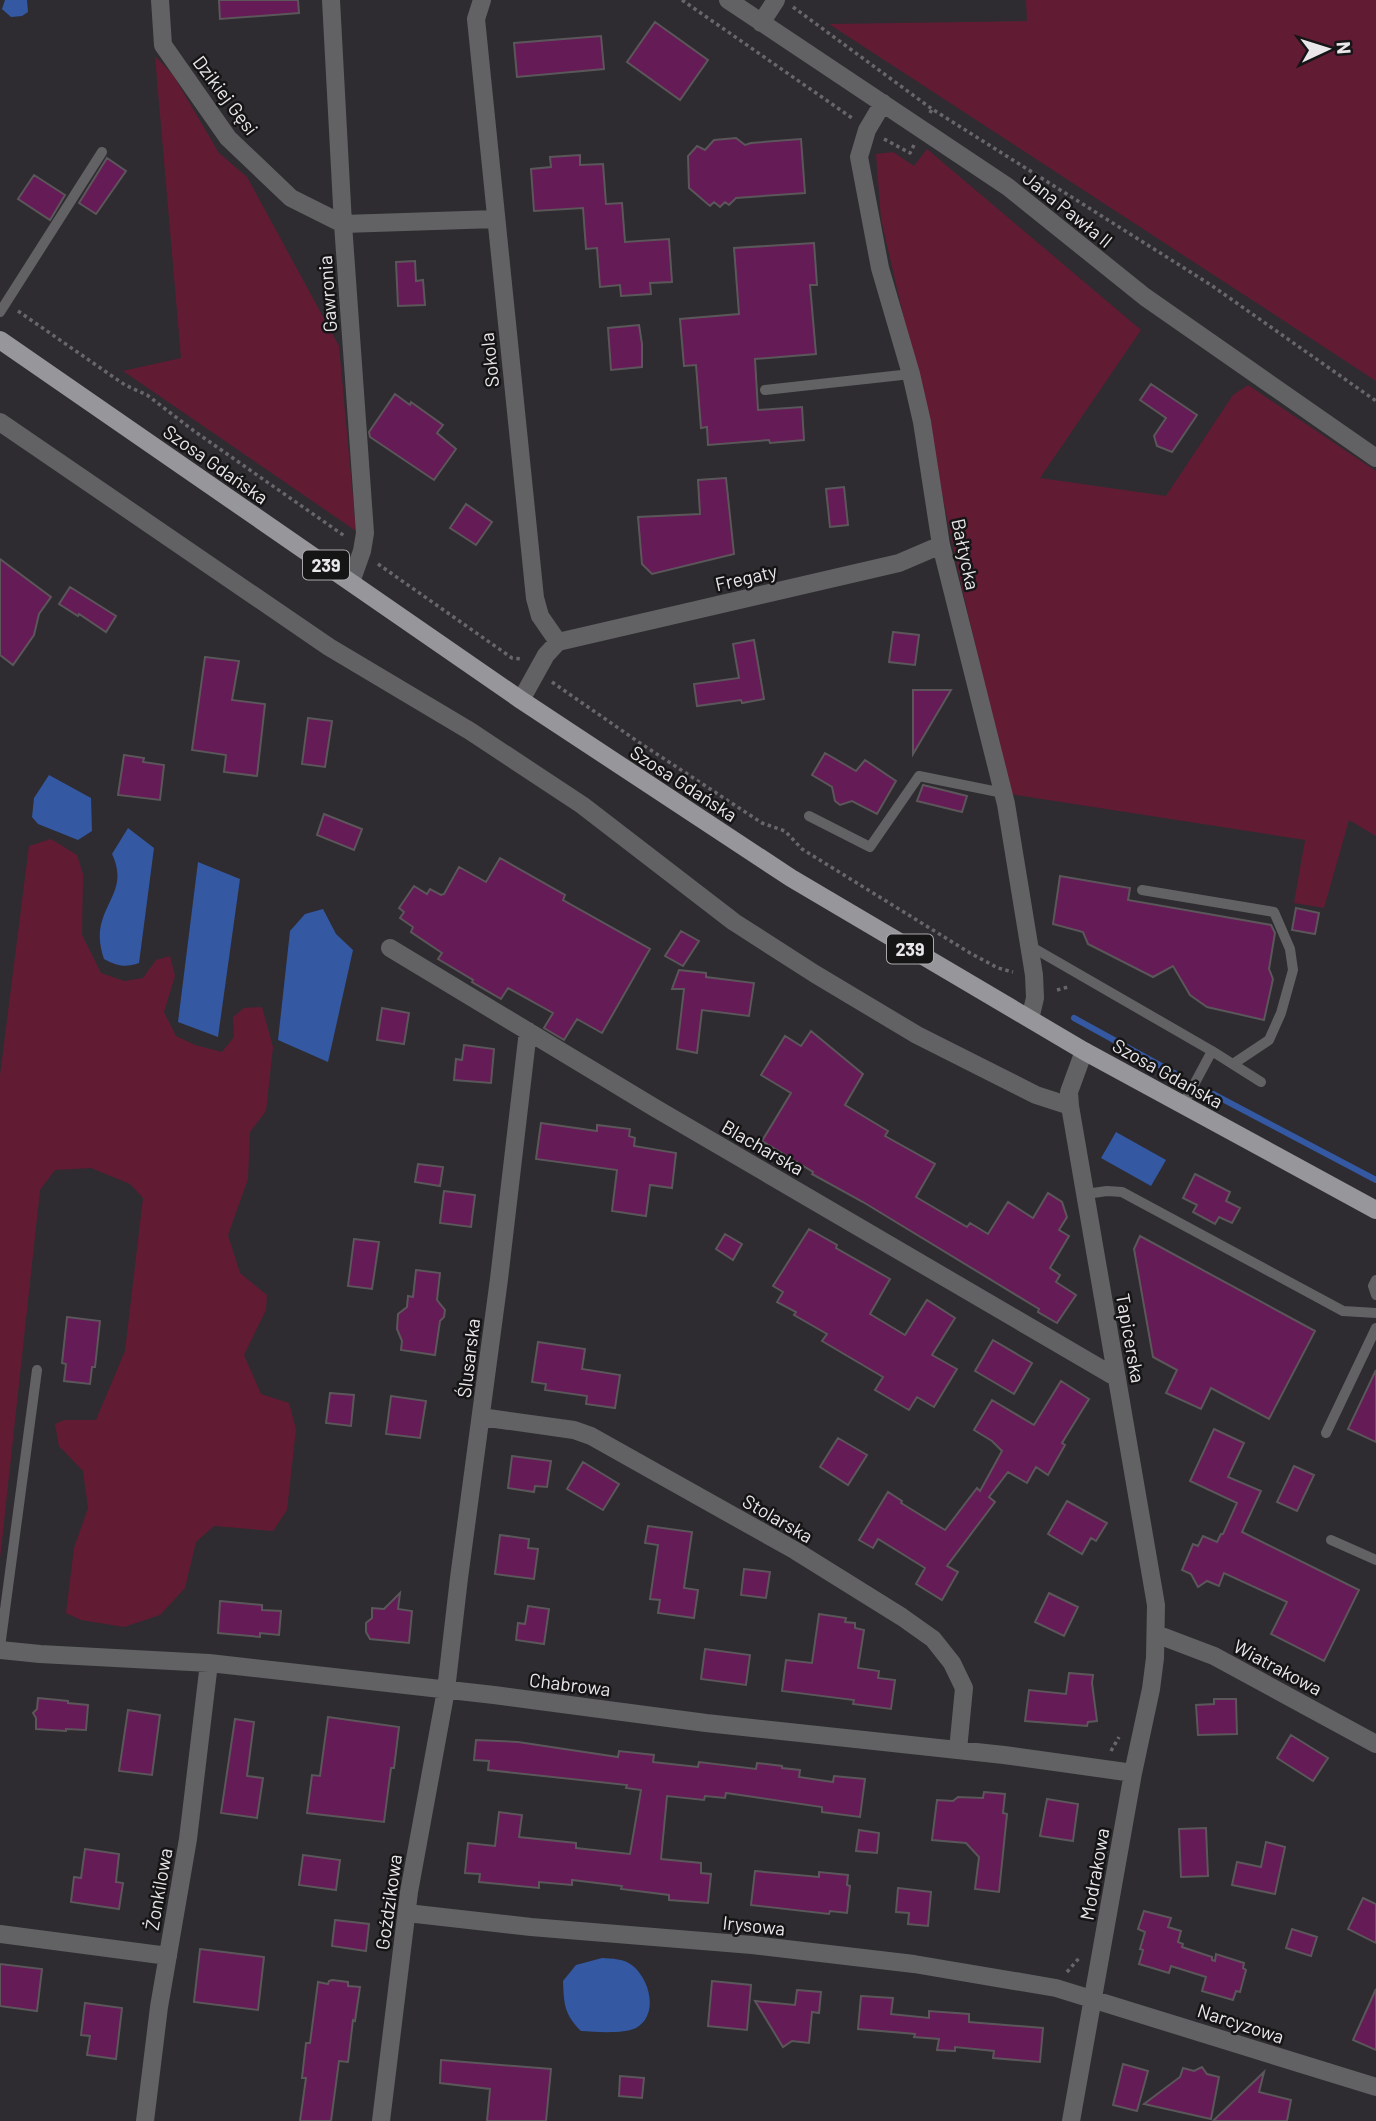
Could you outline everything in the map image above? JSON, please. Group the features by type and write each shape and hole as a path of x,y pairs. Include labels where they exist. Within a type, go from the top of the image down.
{"main road":[{"name":"Szosa Gdańska","path":"0,340 521,700 791,878 1084,1051 1376,1210"}],"street":[{"name":"Dzikiej Gęsi","path":"160,0 163,45 228,138 291,198 343,224 496,219"},
{"name":"Gawronia","path":"331,0 343,224 365,533 351,582"},
{"name":"Sokola","path":"482,0 476,19 535,598 540,616 558,642"},
{"name":"Jana Pawła II","path":"728,0 1008,187 1145,297 1376,458"},
{"path":"761,23 776,0"},
{"name":"Bałtycka","path":"883,103 867,130 859,157 880,268 922,422 941,545 1003,793 1035,985 1030,1019"},
{"path":"0,422 329,647 470,731 582,805 734,922 804,967 917,1035 1036,1095 1070,1106"},
{"name":"Fregaty","path":"558,642 899,563 941,545"},
{"path":"521,700 547,655 558,642"},
{"name":"Blacharska","path":"390,948 1117,1378"},
{"name":"Ślusarska","path":"446,1690 528,1031"},
{"name":"Tapicerska","path":"1084,1051 1069,1092 1070,1106 1156,1605 1156,1634"},
{"name":"Stolarska","path":"481,1417 574,1430 591,1436 796,1551 902,1617 933,1639 952,1663 964,1688 957,1750"},
{"name":"Wiatrakowa","path":"1156,1634 1214,1656 1376,1744"},
{"name":"Modrakowa","path":"1071,2121 1133,1773 1151,1689 1156,1634"},
{"name":"Chabrowa","path":"0,1648 40,1654 209,1663 1133,1773"},
{"name":"Żonkilowa","path":"145,2121 159,2007 188,1839 209,1663"},
{"name":"Goździkowa","path":"381,2121 407,1913 446,1690"},
{"name":"Irysowa","path":"407,1913 531,1927 752,1945 914,1964 1056,1988 1093,1999"},
{"path":"0,1934 168,1956"},
{"name":"Narcyzowa","path":"1093,1999 1376,2087"}],"lane":[{"path":"0,312 102,152"},
{"path":"765,390 911,374"},
{"path":"810,816 870,847 919,776 1003,793"},
{"path":"1142,890 1274,912 1290,949 1293,970 1281,1013 1269,1040 1233,1064"},
{"path":"1030,946 1261,1082"},
{"path":"1183,1105 1212,1051"},
{"path":"1086,1194 1122,1192 1343,1311 1376,1313"},
{"path":"1376,1280 1373,1286 1376,1295"},
{"path":"1326,1433 1376,1328"},
{"path":"0,1648 37,1370"},
{"path":"1331,1540 1376,1560"}],"path":[{"path":"682,0 836,105 867,130 910,153 932,109"},
{"path":"784,0 932,109 1211,285 1376,401"},
{"path":"11,306 125,385 147,395 355,544"},
{"path":"371,559 512,658 524,658 527,661"},
{"path":"548,675 553,678 552,683 637,741 762,823 785,831 802,849 970,953 998,968 1019,973"},
{"path":"1107,1756 1122,1730"}],"shaded area":[{"path":"1026,0 1376,0 1376,381 829,24 1027,21"},
{"path":"155,56 173,75 219,153 247,177 339,346 356,531 123,371 181,358"},
{"path":"927,149 1141,330 1040,478 1166,496 1233,395 1248,385 1376,471 1376,836 1349,820 1324,908 1294,903 1305,840 1010,794 881,219 876,154 893,152 914,166"},
{"path":"51,839 77,855 83,874 82,935 101,973 124,981 143,978 156,960 170,956 175,976 164,1012 176,1036 195,1045 222,1052 234,1037 233,1017 244,1008 262,1007 273,1047 266,1111 250,1132 248,1179 228,1235 240,1273 267,1295 266,1310 244,1355 261,1394 289,1403 296,1429 287,1510 273,1531 214,1526 196,1542 185,1588 160,1615 124,1627 81,1620 66,1613 74,1548 88,1508 83,1471 59,1446 55,1424 64,1420 96,1420 125,1351 143,1198 130,1184 91,1168 55,1170 40,1190 0,1559 0,1075 29,846"}],"water":[{"path":"5,0 27,0 28,12 22,16 11,17 2,9"},
{"path":"49,775 91,798 92,831 78,840 38,824 32,817 34,798"},
{"path":"128,828 154,848 139,963 125,966 104,959 100,935 102,920 116,885 116,866 112,854"},
{"path":"198,862 240,879 218,1037 178,1022"},
{"path":"323,909 336,934 353,950 328,1062 278,1040 290,931 305,914"},
{"path":"1116,1132 1166,1160 1151,1186 1101,1158"},
{"path":"602,1958 629,1963 644,1980 650,2006 648,2015 636,2028 617,2032 581,2031 568,2014 563,1981 576,1965"}],"building":[{"path":"219,0 298,0 299,13 220,19"},
{"path":"655,22 708,60 680,100 627,62"},
{"path":"601,36 604,69 517,77 514,43"},
{"path":"736,138 745,145 801,139 805,193 736,198 729,205 725,202 720,207 714,202 710,206 689,188 688,156 697,146 705,150 714,140"},
{"path":"580,155 580,165 603,164 606,204 622,203 625,242 669,239 672,282 650,283 651,294 621,296 620,285 600,287 597,248 586,249 583,208 534,211 531,169 551,167 550,157"},
{"path":"107,158 126,171 96,214 79,203"},
{"path":"34,175 65,195 50,220 18,199"},
{"path":"814,243 817,285 810,285 816,354 755,359 758,410 802,407 804,440 708,445 707,427 701,428 696,365 684,366 680,319 739,314 734,248"},
{"path":"415,261 416,281 423,280 425,305 398,306 396,262"},
{"path":"639,325 642,367 611,370 608,328"},
{"path":"1151,384 1197,415 1172,452 1157,446 1154,436 1166,418 1140,400"},
{"path":"395,394 443,425 437,433 456,449 434,480 370,437 369,432"},
{"path":"726,478 734,554 652,574 642,564 638,517 700,514 698,480"},
{"path":"844,487 848,525 830,527 826,489"},
{"path":"466,504 492,522 476,545 450,528"},
{"path":"0,559 51,597 39,614 34,635 13,665 0,655"},
{"path":"70,587 116,616 106,632 59,604"},
{"path":"893,632 919,635 915,665 889,662"},
{"path":"754,640 764,699 697,706 694,684 739,678 733,644"},
{"path":"205,657 239,661 232,700 265,704 257,776 224,772 226,755 192,750"},
{"path":"913,690 951,690 913,754"},
{"path":"308,718 332,721 325,767 302,764"},
{"path":"825,753 856,771 865,760 896,781 877,814 852,801 840,805 835,801 832,787 812,775"},
{"path":"124,755 144,758 143,762 164,765 160,800 118,795"},
{"path":"923,785 967,796 962,812 917,801"},
{"path":"324,814 362,829 354,850 317,835"},
{"path":"500,858 565,895 563,900 650,949 602,1033 577,1019 564,1040 544,1028 553,1013 508,988 501,999 472,982 473,980 438,959 442,953 411,932 413,927 400,918 404,912 399,908 414,886 427,894 430,889 444,894 459,867 486,882"},
{"path":"1060,876 1130,888 1128,900 1271,925 1275,933 1269,969 1273,979 1264,1020 1207,1007 1190,995 1173,966 1153,977 1088,944 1083,932 1053,924"},
{"path":"1296,908 1319,913 1315,934 1292,930"},
{"path":"681,931 699,941 683,966 665,956"},
{"path":"679,970 706,973 706,977 754,983 749,1016 702,1010 697,1053 677,1049 684,989 672,989"},
{"path":"382,1008 409,1013 404,1044 377,1040"},
{"path":"811,1031 863,1074 845,1105 888,1131 885,1136 935,1164 916,1197 967,1227 970,1223 988,1234 1008,1202 1033,1218 1048,1193 1062,1202 1067,1217 1059,1230 1069,1236 1050,1268 1060,1275 1056,1282 1076,1295 1057,1323 1038,1312 1039,1309 812,1174 813,1172 762,1141 791,1093 761,1075 785,1036 801,1046"},
{"path":"464,1045 494,1049 491,1083 454,1080 456,1059 462,1060"},
{"path":"541,1123 597,1131 597,1125 630,1129 629,1136 635,1138 634,1146 676,1153 672,1188 650,1185 646,1216 612,1211 617,1170 536,1159"},
{"path":"418,1164 443,1167 440,1186 415,1182"},
{"path":"1195,1174 1230,1192 1226,1201 1240,1208 1232,1223 1219,1217 1215,1224 1193,1212 1197,1205 1183,1198"},
{"path":"444,1191 475,1195 471,1227 440,1223"},
{"path":"809,1229 890,1279 870,1314 905,1335 927,1300 955,1318 932,1355 957,1369 934,1407 917,1397 909,1410 875,1390 883,1377 822,1341 827,1334 777,1302 783,1292 773,1286"},
{"path":"725,1234 742,1244 733,1260 716,1249"},
{"path":"1140,1236 1315,1331 1269,1419 1211,1388 1201,1409 1166,1393 1177,1370 1153,1357 1134,1249"},
{"path":"354,1239 379,1242 372,1289 348,1286"},
{"path":"416,1270 440,1273 437,1300 445,1310 440,1321 435,1355 401,1350 402,1341 397,1329 398,1314 407,1307 408,1296 413,1297"},
{"path":"67,1317 100,1321 95,1367 92,1367 90,1384 64,1381 66,1364 62,1363"},
{"path":"993,1340 1032,1363 1014,1394 975,1371"},
{"path":"538,1342 585,1349 582,1369 620,1375 615,1408 586,1404 587,1396 545,1390 546,1384 532,1382"},
{"path":"1376,1370 1376,1442 1348,1429"},
{"path":"1061,1381 1089,1399 1062,1443 1065,1445 1048,1475 1036,1467 1027,1483 1008,1472 989,1497 995,1502 947,1566 958,1572 942,1600 916,1584 925,1568 878,1539 873,1548 859,1540 888,1492 945,1530 977,1488 980,1491 1002,1451 974,1430 992,1400 1034,1425"},
{"path":"330,1393 354,1395 351,1426 326,1423"},
{"path":"391,1396 426,1401 420,1438 386,1434"},
{"path":"1214,1429 1244,1443 1228,1477 1261,1491 1242,1532 1359,1590 1324,1661 1271,1634 1287,1602 1224,1573 1219,1586 1207,1581 1198,1587 1191,1574 1182,1570 1193,1544 1198,1546 1203,1536 1217,1542 1237,1503 1190,1481"},
{"path":"838,1438 867,1455 848,1485 820,1467"},
{"path":"512,1456 551,1461 547,1487 535,1486 534,1492 508,1488"},
{"path":"583,1462 619,1484 603,1510 567,1489"},
{"path":"1294,1466 1314,1475 1297,1511 1277,1502"},
{"path":"1067,1501 1107,1523 1096,1541 1091,1538 1082,1554 1048,1534"},
{"path":"648,1526 692,1532 684,1588 698,1590 694,1618 658,1613 660,1600 650,1599 658,1545 645,1543"},
{"path":"500,1535 529,1539 528,1548 538,1549 534,1579 495,1574"},
{"path":"744,1569 770,1572 766,1598 741,1595"},
{"path":"400,1593 398,1609 412,1611 409,1643 370,1639 366,1632 366,1623 372,1618 372,1608 384,1609"},
{"path":"1049,1593 1078,1607 1064,1636 1035,1622"},
{"path":"220,1601 262,1605 262,1610 281,1611 279,1635 260,1633 260,1637 218,1633"},
{"path":"528,1606 549,1609 544,1644 516,1640 518,1623 525,1624"},
{"path":"819,1614 846,1618 845,1622 855,1623 855,1628 864,1630 858,1668 879,1671 878,1678 895,1680 891,1709 853,1704 854,1700 782,1691 786,1660 812,1663"},
{"path":"705,1649 750,1655 746,1685 701,1679"},
{"path":"1069,1673 1093,1675 1097,1721 1088,1722 1087,1726 1025,1721 1029,1690 1066,1694"},
{"path":"38,1698 88,1705 86,1730 36,1729 33,1713 37,1709"},
{"path":"1214,1699 1236,1699 1237,1734 1198,1735 1196,1705 1214,1704"},
{"path":"128,1710 160,1715 152,1775 119,1771"},
{"path":"328,1717 399,1727 384,1822 307,1813 312,1775 320,1776"},
{"path":"235,1719 254,1722 247,1776 263,1778 257,1818 221,1813"},
{"path":"1291,1735 1328,1758 1313,1781 1277,1758"},
{"path":"476,1740 518,1742 618,1757 619,1751 654,1755 653,1762 698,1767 699,1762 756,1769 757,1763 800,1770 799,1777 833,1782 834,1776 865,1779 860,1817 822,1812 822,1807 726,1793 725,1798 705,1796 704,1800 667,1796 661,1859 701,1863 701,1873 711,1874 708,1903 669,1900 669,1895 572,1880 572,1885 539,1882 539,1888 479,1882 480,1874 465,1873 468,1843 495,1846 499,1812 522,1815 519,1837 576,1843 576,1848 630,1854 641,1790 626,1788 627,1785 488,1770 489,1761 474,1760"},
{"path":"984,1792 1005,1794 1003,1813 1007,1814 999,1892 975,1889 979,1857 966,1843 932,1840 937,1800 983,1798"},
{"path":"1047,1799 1078,1804 1073,1841 1040,1836"},
{"path":"1206,1828 1208,1876 1181,1877 1179,1829"},
{"path":"859,1830 879,1833 877,1853 856,1851"},
{"path":"1266,1842 1285,1847 1275,1894 1232,1885 1237,1862 1261,1867"},
{"path":"85,1849 119,1854 116,1882 123,1883 119,1909 71,1902 74,1877 81,1878"},
{"path":"303,1855 340,1860 336,1890 299,1885"},
{"path":"755,1871 819,1877 819,1872 848,1875 847,1885 850,1886 847,1913 830,1911 829,1914 751,1905"},
{"path":"898,1888 931,1892 928,1926 908,1924 909,1913 896,1912"},
{"path":"1363,1898 1376,1904 1376,1943 1348,1929"},
{"path":"1144,1911 1171,1918 1168,1927 1181,1931 1178,1942 1183,1944 1182,1947 1212,1957 1215,1961 1216,1954 1244,1963 1243,1968 1246,1970 1240,1992 1236,1991 1233,2000 1202,1991 1206,1977 1171,1966 1169,1973 1139,1964 1145,1932 1138,1929"},
{"path":"335,1920 369,1924 366,1951 332,1946"},
{"path":"1292,1929 1317,1937 1311,1956 1286,1948"},
{"path":"200,1949 264,1957 258,2010 194,2002"},
{"path":"0,1964 42,1969 37,2011 0,2006"},
{"path":"332,1980 360,1987 348,2062 339,2061 331,2121 300,2121 306,2078 302,2078 306,2043 310,2043 318,1982 328,1984"},
{"path":"712,1981 751,1985 747,2030 708,2026"},
{"path":"1376,1989 1376,2050 1353,2040"},
{"path":"797,1990 821,1992 819,2013 812,2012 809,2043 792,2041 783,2047 755,2001 795,2005"},
{"path":"861,1996 893,1998 891,2014 929,2018 929,2011 969,2014 969,2022 1043,2028 1040,2062 993,2058 994,2051 955,2047 955,2051 937,2050 939,2039 858,2029"},
{"path":"85,2003 122,2008 116,2059 87,2055 90,2036 81,2035"},
{"path":"441,2060 551,2069 546,2121 487,2121 490,2089 440,2083"},
{"path":"1123,2064 1148,2071 1137,2111 1113,2105"},
{"path":"1202,2067 1207,2074 1219,2077 1211,2119 1144,2104 1180,2077 1183,2068 1194,2071"},
{"path":"1264,2072 1259,2092 1291,2100 1287,2121 1213,2121"},
{"path":"620,2076 644,2078 642,2098 619,2096"}],"waterway":[{"path":"1074,1018 1174,1073"},
{"path":"1213,1094 1376,1180"}]}
